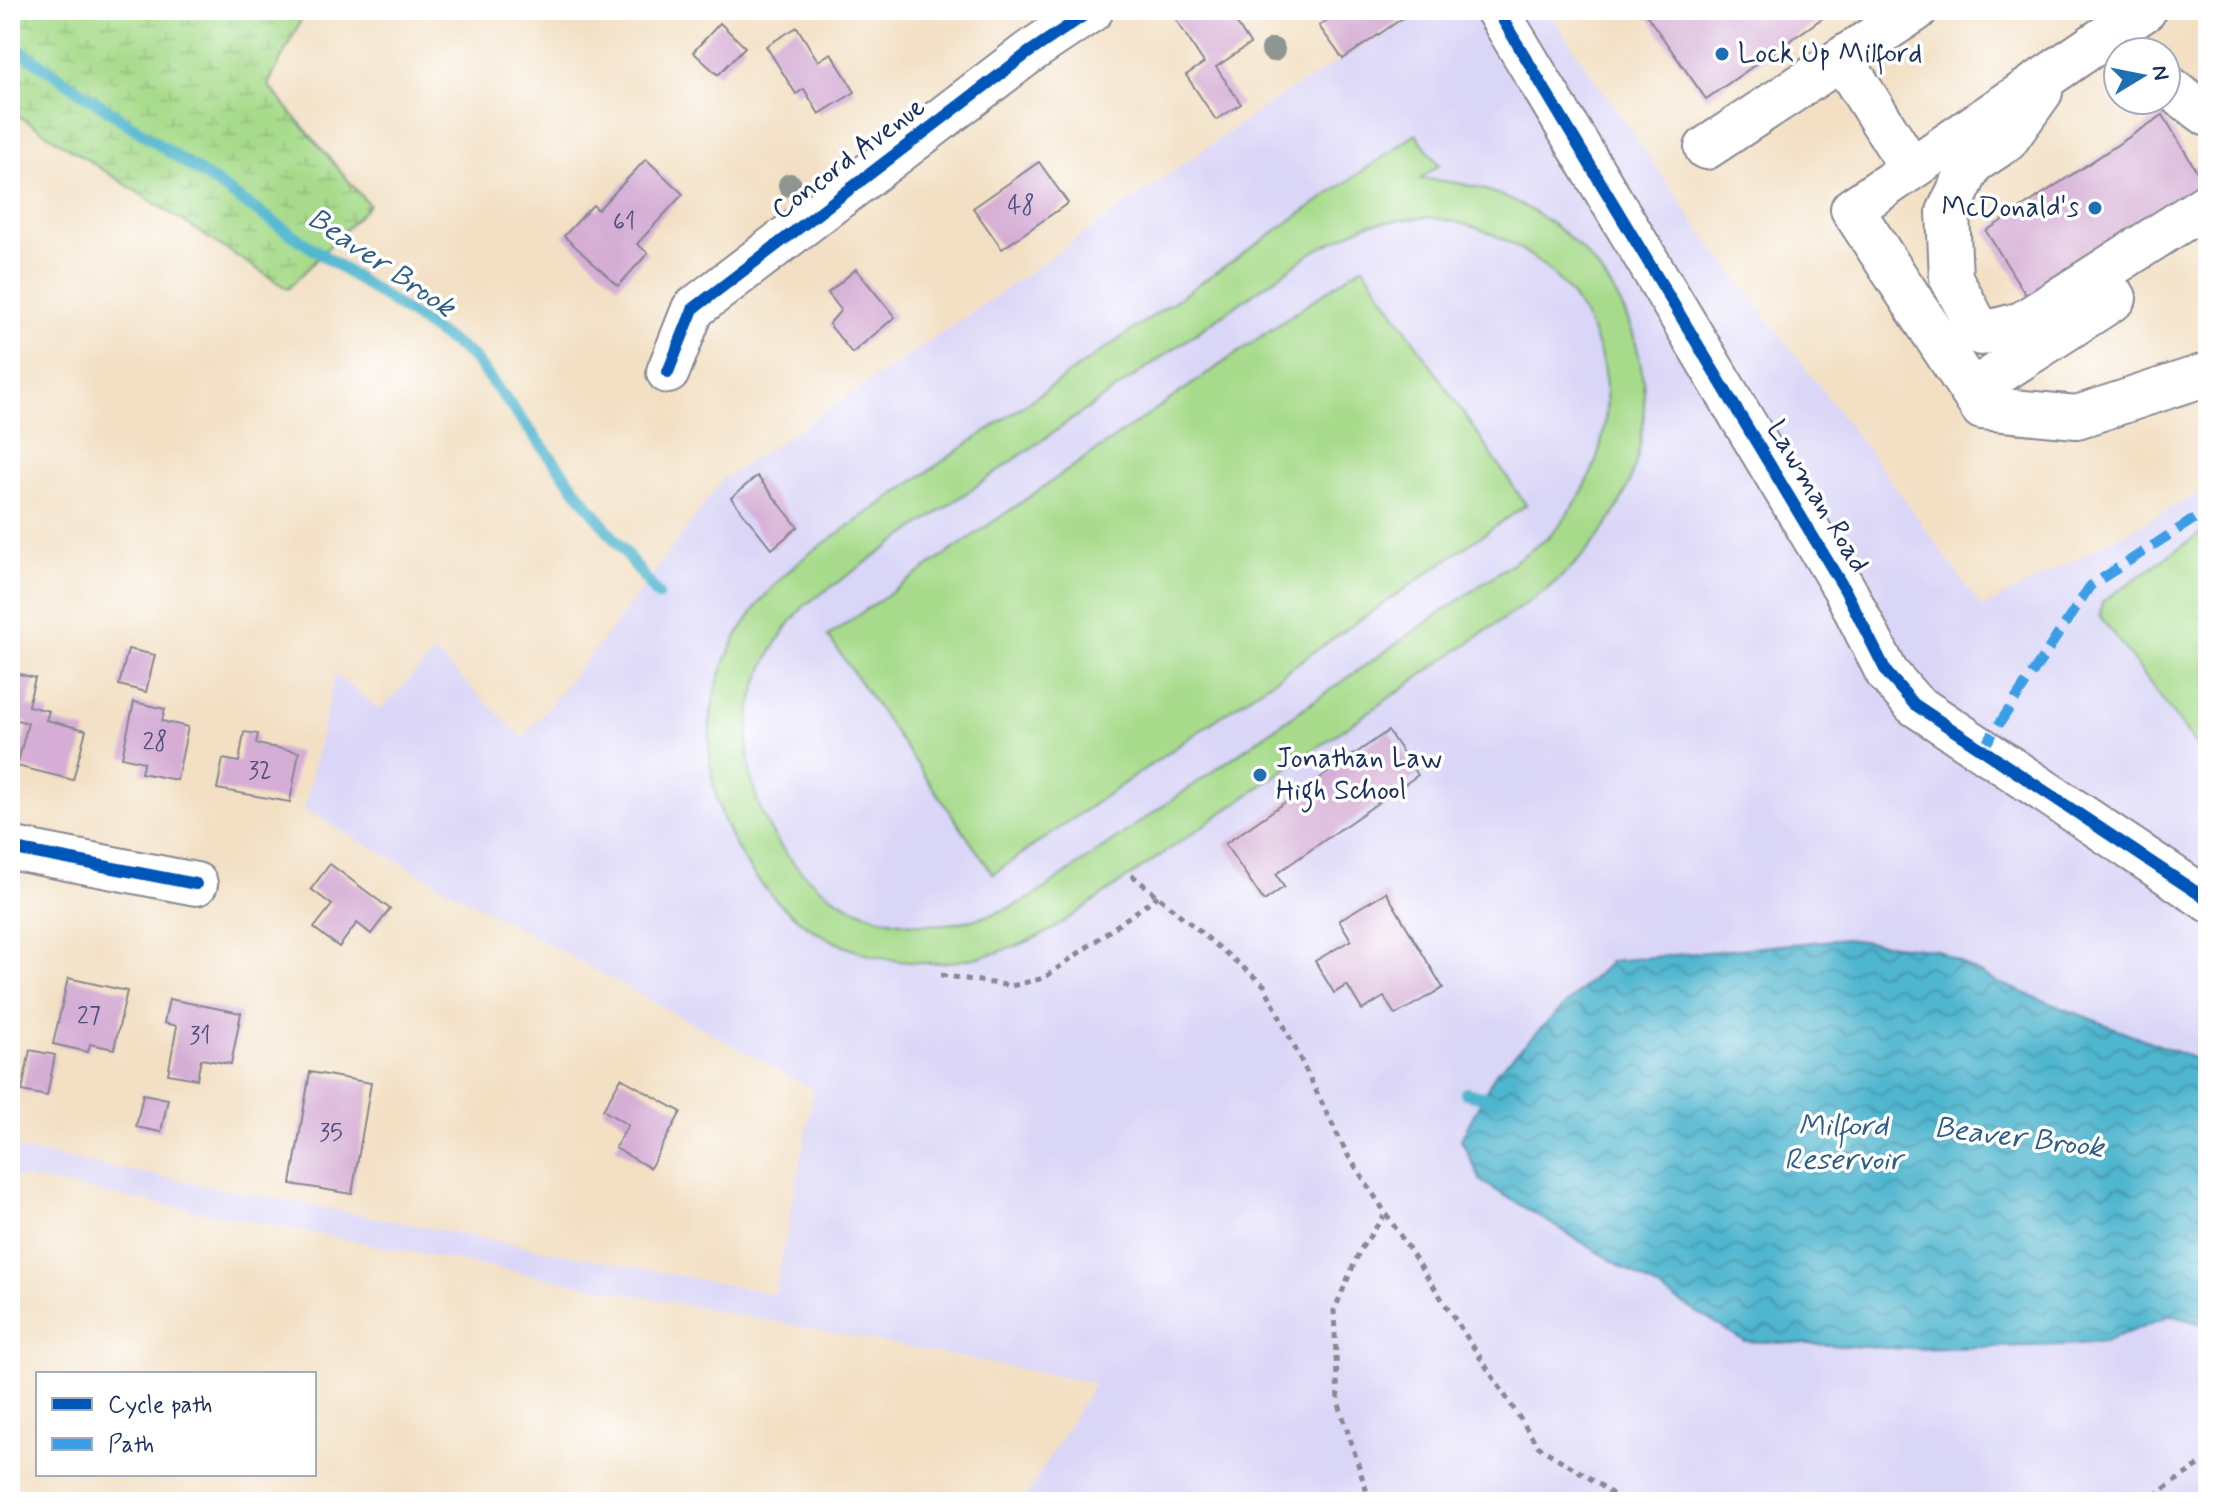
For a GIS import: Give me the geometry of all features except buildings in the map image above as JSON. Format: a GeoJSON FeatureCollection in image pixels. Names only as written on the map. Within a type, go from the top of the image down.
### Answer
{"type":"FeatureCollection","features":[{"type":"Feature","properties":{"kind":"street","name":"Concord Avenue"},"geometry":{"type":"LineString","coordinates":[[668,372],[693,309],[1028,53],[1092,10]]}},
{"type":"Feature","properties":{"kind":"street","name":"Lawman Road"},"geometry":{"type":"LineString","coordinates":[[1497,10],[1845,590],[1887,673],[1914,704],[2208,900]]}},
{"type":"Feature","properties":{"kind":"street"},"geometry":{"type":"LineString","coordinates":[[1706,148],[1916,10]]}},
{"type":"Feature","properties":{"kind":"street"},"geometry":{"type":"LineString","coordinates":[[2145,10],[2089,58],[2006,141],[1971,164],[1948,212],[1951,278],[1981,334],[2022,323],[2208,204]]}},
{"type":"Feature","properties":{"kind":"street"},"geometry":{"type":"LineString","coordinates":[[2089,58],[1911,168],[1852,209],[1982,408],[2077,417],[2208,374]]}},
{"type":"Feature","properties":{"kind":"street"},"geometry":{"type":"LineString","coordinates":[[1842,59],[1911,168]]}},
{"type":"Feature","properties":{"kind":"street"},"geometry":{"type":"LineString","coordinates":[[2182,96],[2208,115]]}},
{"type":"Feature","properties":{"kind":"street"},"geometry":{"type":"LineString","coordinates":[[1971,391],[2208,238]]}},
{"type":"Feature","properties":{"kind":"street"},"geometry":{"type":"LineString","coordinates":[[10,848],[196,884]]}},
{"type":"Feature","properties":{"kind":"path"},"geometry":{"type":"LineString","coordinates":[[1132,875],[1264,985],[1347,1154],[1384,1216],[1538,1446],[1569,1468],[1614,1491],[1619,1502]]}},
{"type":"Feature","properties":{"kind":"path"},"geometry":{"type":"LineString","coordinates":[[941,975],[1011,986],[1044,978],[1158,896]]}},
{"type":"Feature","properties":{"kind":"path"},"geometry":{"type":"LineString","coordinates":[[1370,1502],[1338,1401],[1334,1311],[1360,1250],[1384,1216]]}},
{"type":"Feature","properties":{"kind":"path"},"geometry":{"type":"LineString","coordinates":[[2144,1502],[2208,1459]]}},
{"type":"Feature","properties":{"kind":"shaded area","name":"Jonathan Law High School"},"geometry":{"type":"Polygon","coordinates":[[[1424,10],[1547,10],[1698,227],[1886,474],[1982,608],[2208,489],[2208,1502],[1023,1502],[1094,1383],[10,1175],[10,1148],[775,1294],[814,1090],[304,810],[335,674],[380,710],[435,653],[523,738],[614,626],[722,480],[957,323],[1279,97],[1424,10]]]}},
{"type":"Feature","properties":{"kind":"green space"},"geometry":{"type":"Polygon","coordinates":[[[10,10],[306,10],[268,85],[369,205],[288,289],[10,110],[10,10]]]}},
{"type":"Feature","properties":{"kind":"green space"},"geometry":{"type":"Polygon","coordinates":[[[1416,134],[1439,165],[1420,179],[1475,187],[1525,207],[1568,237],[1603,275],[1628,320],[1642,370],[1643,423],[1631,478],[1616,511],[1597,540],[1561,578],[1055,928],[960,961],[873,956],[800,921],[746,863],[715,790],[712,709],[742,628],[810,553],[1416,134]],[[1426,217],[1368,224],[1316,250],[805,605],[763,670],[748,737],[757,800],[787,855],[833,897],[892,921],[960,922],[1034,896],[1548,538],[1584,489],[1602,437],[1606,386],[1595,337],[1570,294],[1533,257],[1485,231],[1426,217]]]}},
{"type":"Feature","properties":{"kind":"green space"},"geometry":{"type":"Polygon","coordinates":[[[1363,266],[1526,505],[993,874],[828,636],[1363,266]]]}},
{"type":"Feature","properties":{"kind":"green space"},"geometry":{"type":"Polygon","coordinates":[[[2208,528],[2208,761],[2100,616],[2102,602],[2208,528]]]}},
{"type":"Feature","properties":{"kind":"water","name":"Milford Reservoir"},"geometry":{"type":"Polygon","coordinates":[[[1845,939],[1937,950],[1996,982],[2208,1064],[2208,1326],[2171,1315],[2104,1342],[2065,1345],[1909,1349],[1744,1341],[1481,1181],[1461,1139],[1496,1072],[1611,961],[1845,939]]]}},
{"type":"Feature","properties":{"kind":"waterway","name":"Beaver Brook"},"geometry":{"type":"LineString","coordinates":[[10,44],[472,356],[658,595]]}},
{"type":"Feature","properties":{"kind":"waterway","name":"Beaver Brook"},"geometry":{"type":"LineString","coordinates":[[1466,1093],[1495,1100]]}},
{"type":"Feature","properties":{"kind":"marked path"},"geometry":{"type":"LineString","coordinates":[[1982,750],[2090,586],[2208,510]]}},
{"type":"Feature","properties":{"kind":"cycle path"},"geometry":{"type":"LineString","coordinates":[[668,372],[693,309],[1028,53],[1092,10]]}},
{"type":"Feature","properties":{"kind":"cycle path"},"geometry":{"type":"LineString","coordinates":[[1497,10],[1845,590],[1887,673],[1914,704],[2208,900]]}},
{"type":"Feature","properties":{"kind":"cycle path"},"geometry":{"type":"LineString","coordinates":[[10,848],[196,884]]}},
{"type":"Feature","properties":{"kind":"place","name":"Lock Up Milford"},"geometry":{"type":"Point","coordinates":[1722,54]}},
{"type":"Feature","properties":{"kind":"place","name":"McDonald's"},"geometry":{"type":"Point","coordinates":[2095,208]}},
{"type":"Feature","properties":{"kind":"place","name":"Jonathan Law High School"},"geometry":{"type":"Point","coordinates":[1260,775]}}]}
